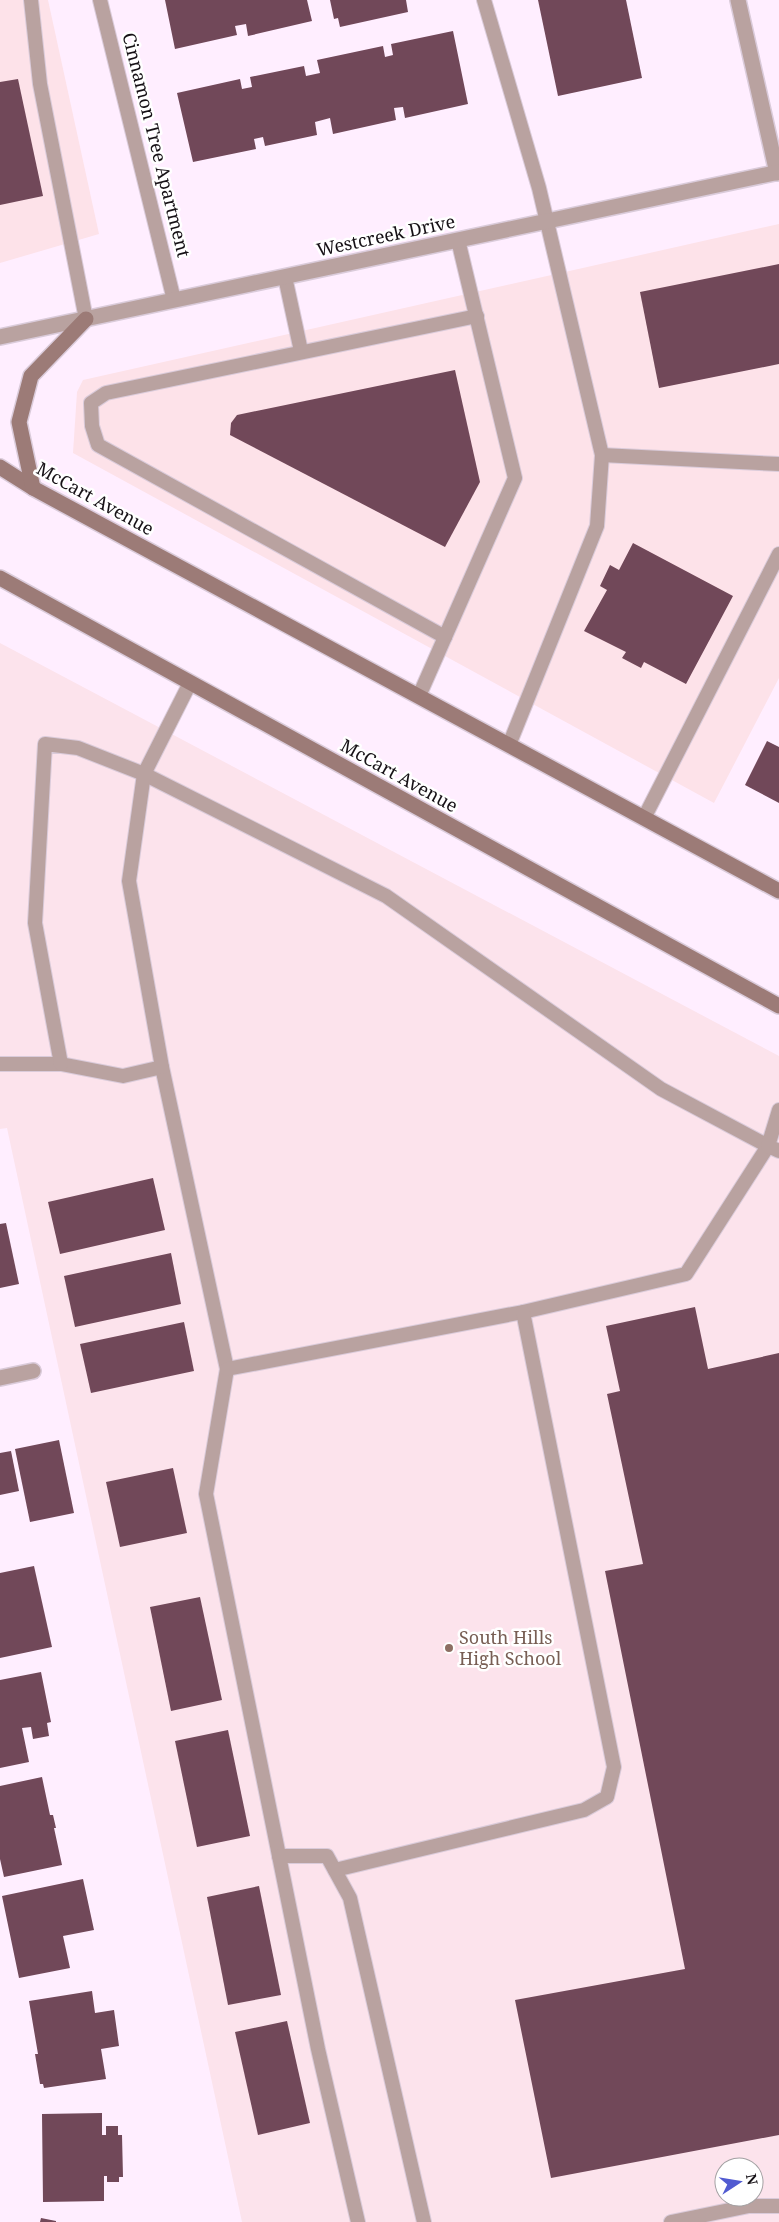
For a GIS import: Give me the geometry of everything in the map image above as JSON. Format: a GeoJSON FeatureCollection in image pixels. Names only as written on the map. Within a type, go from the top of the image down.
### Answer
{"type":"FeatureCollection","features":[{"type":"Feature","properties":{"kind":"main road"},"geometry":{"type":"LineString","coordinates":[[33,488],[19,422],[31,376],[86,319]]}},
{"type":"Feature","properties":{"kind":"main road","name":"McCart Avenue"},"geometry":{"type":"LineString","coordinates":[[0,467],[33,488],[779,891]]}},
{"type":"Feature","properties":{"kind":"main road","name":"McCart Avenue"},"geometry":{"type":"LineString","coordinates":[[0,578],[779,1006]]}},
{"type":"Feature","properties":{"kind":"street"},"geometry":{"type":"LineString","coordinates":[[738,0],[778,172]]}},
{"type":"Feature","properties":{"kind":"street","name":"Westcreek Drive"},"geometry":{"type":"LineString","coordinates":[[0,337],[778,172]]}},
{"type":"Feature","properties":{"kind":"street"},"geometry":{"type":"LineString","coordinates":[[0,1378],[33,1371]]}},
{"type":"Feature","properties":{"kind":"lane"},"geometry":{"type":"LineString","coordinates":[[31,0],[40,84],[86,319]]}},
{"type":"Feature","properties":{"kind":"lane","name":"Cinnamon Tree Apartment"},"geometry":{"type":"LineString","coordinates":[[100,0],[174,300]]}},
{"type":"Feature","properties":{"kind":"lane"},"geometry":{"type":"LineString","coordinates":[[484,0],[539,188],[602,455],[597,526],[509,745]]}},
{"type":"Feature","properties":{"kind":"lane"},"geometry":{"type":"LineString","coordinates":[[418,696],[515,478],[458,240]]}},
{"type":"Feature","properties":{"kind":"lane"},"geometry":{"type":"LineString","coordinates":[[285,276],[301,351]]}},
{"type":"Feature","properties":{"kind":"lane"},"geometry":{"type":"LineString","coordinates":[[445,637],[98,445],[92,426],[91,403],[106,393],[477,316]]}},
{"type":"Feature","properties":{"kind":"lane"},"geometry":{"type":"LineString","coordinates":[[602,455],[779,464]]}},
{"type":"Feature","properties":{"kind":"lane"},"geometry":{"type":"LineString","coordinates":[[644,818],[779,554]]}},
{"type":"Feature","properties":{"kind":"lane"},"geometry":{"type":"LineString","coordinates":[[190,683],[144,774],[129,880],[162,1067],[227,1369],[206,1494],[318,2050],[358,2222]]}},
{"type":"Feature","properties":{"kind":"lane"},"geometry":{"type":"LineString","coordinates":[[61,1064],[34,923],[45,744],[78,748],[144,774],[386,896],[661,1089],[774,1148]]}},
{"type":"Feature","properties":{"kind":"lane"},"geometry":{"type":"LineString","coordinates":[[0,1064],[61,1064],[123,1076],[162,1067]]}},
{"type":"Feature","properties":{"kind":"lane"},"geometry":{"type":"LineString","coordinates":[[227,1369],[523,1312],[686,1274],[774,1148],[779,1110]]}},
{"type":"Feature","properties":{"kind":"lane"},"geometry":{"type":"LineString","coordinates":[[335,1870],[584,1810],[607,1797],[614,1768],[523,1312]]}},
{"type":"Feature","properties":{"kind":"lane"},"geometry":{"type":"LineString","coordinates":[[279,1856],[327,1856],[350,1898],[424,2222]]}},
{"type":"Feature","properties":{"kind":"lane"},"geometry":{"type":"LineString","coordinates":[[671,2222],[749,2206],[779,2206]]}},
{"type":"Feature","properties":{"kind":"shaded area"},"geometry":{"type":"Polygon","coordinates":[[[0,0],[48,0],[99,234],[0,263],[0,0]]]}},
{"type":"Feature","properties":{"kind":"shaded area"},"geometry":{"type":"Polygon","coordinates":[[[779,224],[779,678],[714,803],[73,453],[77,392],[83,380],[779,224]]]}},
{"type":"Feature","properties":{"kind":"shaded area","name":"South Hills High School"},"geometry":{"type":"Polygon","coordinates":[[[0,643],[779,1056],[779,2222],[242,2222],[7,1128],[0,1129],[0,643]]]}},
{"type":"Feature","properties":{"kind":"building"},"geometry":{"type":"Polygon","coordinates":[[[165,0],[307,0],[312,21],[248,36],[246,24],[235,26],[237,35],[175,49],[165,0]]]}},
{"type":"Feature","properties":{"kind":"building"},"geometry":{"type":"Polygon","coordinates":[[[330,0],[406,0],[408,12],[340,27],[338,18],[334,19],[330,0]]]}},
{"type":"Feature","properties":{"kind":"building"},"geometry":{"type":"Polygon","coordinates":[[[538,0],[626,0],[642,78],[558,96],[538,0]]]}},
{"type":"Feature","properties":{"kind":"building"},"geometry":{"type":"Polygon","coordinates":[[[453,31],[468,104],[405,118],[403,107],[394,108],[396,120],[333,134],[330,118],[315,122],[317,135],[265,146],[263,137],[254,139],[256,149],[193,162],[177,93],[240,79],[242,89],[252,87],[250,77],[304,66],[306,76],[320,73],[317,60],[383,46],[385,57],[393,55],[391,44],[453,31]]]}},
{"type":"Feature","properties":{"kind":"building"},"geometry":{"type":"Polygon","coordinates":[[[18,79],[43,196],[0,205],[0,82],[18,79]]]}},
{"type":"Feature","properties":{"kind":"building"},"geometry":{"type":"Polygon","coordinates":[[[779,264],[779,364],[659,388],[640,292],[779,264]]]}},
{"type":"Feature","properties":{"kind":"building"},"geometry":{"type":"Polygon","coordinates":[[[455,370],[480,482],[445,547],[230,435],[231,423],[237,415],[455,370]]]}},
{"type":"Feature","properties":{"kind":"building"},"geometry":{"type":"Polygon","coordinates":[[[633,543],[733,596],[686,684],[644,662],[641,668],[622,658],[626,652],[584,631],[607,590],[600,586],[610,565],[619,570],[633,543]]]}},
{"type":"Feature","properties":{"kind":"building"},"geometry":{"type":"Polygon","coordinates":[[[767,741],[779,747],[779,803],[745,785],[767,741]]]}},
{"type":"Feature","properties":{"kind":"building"},"geometry":{"type":"Polygon","coordinates":[[[153,1178],[165,1230],[60,1254],[48,1202],[153,1178]]]}},
{"type":"Feature","properties":{"kind":"building"},"geometry":{"type":"Polygon","coordinates":[[[6,1223],[19,1284],[0,1288],[0,1224],[6,1223]]]}},
{"type":"Feature","properties":{"kind":"building"},"geometry":{"type":"Polygon","coordinates":[[[171,1253],[181,1304],[75,1327],[64,1276],[171,1253]]]}},
{"type":"Feature","properties":{"kind":"building"},"geometry":{"type":"Polygon","coordinates":[[[695,1307],[708,1369],[779,1353],[779,2135],[551,2178],[515,2000],[685,1969],[605,1571],[643,1564],[607,1394],[620,1391],[606,1326],[695,1307]]]}},
{"type":"Feature","properties":{"kind":"building"},"geometry":{"type":"Polygon","coordinates":[[[184,1322],[194,1371],[91,1393],[80,1344],[184,1322]]]}},
{"type":"Feature","properties":{"kind":"building"},"geometry":{"type":"Polygon","coordinates":[[[59,1440],[74,1513],[30,1522],[15,1449],[59,1440]]]}},
{"type":"Feature","properties":{"kind":"building"},"geometry":{"type":"Polygon","coordinates":[[[11,1451],[19,1491],[0,1495],[0,1453],[11,1451]]]}},
{"type":"Feature","properties":{"kind":"building"},"geometry":{"type":"Polygon","coordinates":[[[173,1468],[187,1533],[120,1547],[106,1482],[173,1468]]]}},
{"type":"Feature","properties":{"kind":"building"},"geometry":{"type":"Polygon","coordinates":[[[34,1566],[52,1647],[0,1658],[0,1573],[34,1566]]]}},
{"type":"Feature","properties":{"kind":"building"},"geometry":{"type":"Polygon","coordinates":[[[200,1597],[222,1700],[171,1711],[150,1607],[200,1597]]]}},
{"type":"Feature","properties":{"kind":"building"},"geometry":{"type":"Polygon","coordinates":[[[41,1672],[51,1722],[47,1723],[49,1736],[33,1739],[31,1727],[22,1728],[29,1762],[0,1768],[0,1680],[41,1672]]]}},
{"type":"Feature","properties":{"kind":"building"},"geometry":{"type":"Polygon","coordinates":[[[228,1730],[250,1836],[197,1847],[175,1741],[228,1730]]]}},
{"type":"Feature","properties":{"kind":"building"},"geometry":{"type":"Polygon","coordinates":[[[42,1777],[50,1815],[53,1815],[56,1828],[54,1828],[62,1865],[4,1877],[0,1859],[0,1786],[42,1777]]]}},
{"type":"Feature","properties":{"kind":"building"},"geometry":{"type":"Polygon","coordinates":[[[83,1879],[94,1930],[63,1936],[70,1968],[19,1978],[2,1896],[83,1879]]]}},
{"type":"Feature","properties":{"kind":"building"},"geometry":{"type":"Polygon","coordinates":[[[259,1886],[281,1995],[228,2005],[207,1897],[259,1886]]]}},
{"type":"Feature","properties":{"kind":"building"},"geometry":{"type":"Polygon","coordinates":[[[92,1991],[95,2013],[114,2010],[119,2046],[101,2049],[106,2079],[44,2088],[43,2084],[40,2084],[35,2054],[38,2054],[29,2001],[92,1991]]]}},
{"type":"Feature","properties":{"kind":"building"},"geometry":{"type":"Polygon","coordinates":[[[287,2021],[310,2123],[258,2135],[235,2032],[287,2021]]]}},
{"type":"Feature","properties":{"kind":"building"},"geometry":{"type":"Polygon","coordinates":[[[102,2113],[102,2135],[106,2135],[106,2126],[118,2126],[118,2135],[122,2135],[123,2177],[119,2177],[119,2182],[107,2182],[107,2176],[104,2176],[104,2201],[43,2202],[42,2114],[102,2113]]]}},
{"type":"Feature","properties":{"kind":"building"},"geometry":{"type":"Polygon","coordinates":[[[41,2218],[56,2221],[56,2222],[40,2222],[41,2218]]]}},
{"type":"Feature","properties":{"kind":"place","name":"South Hills High School"},"geometry":{"type":"Point","coordinates":[449,1648]}}]}
